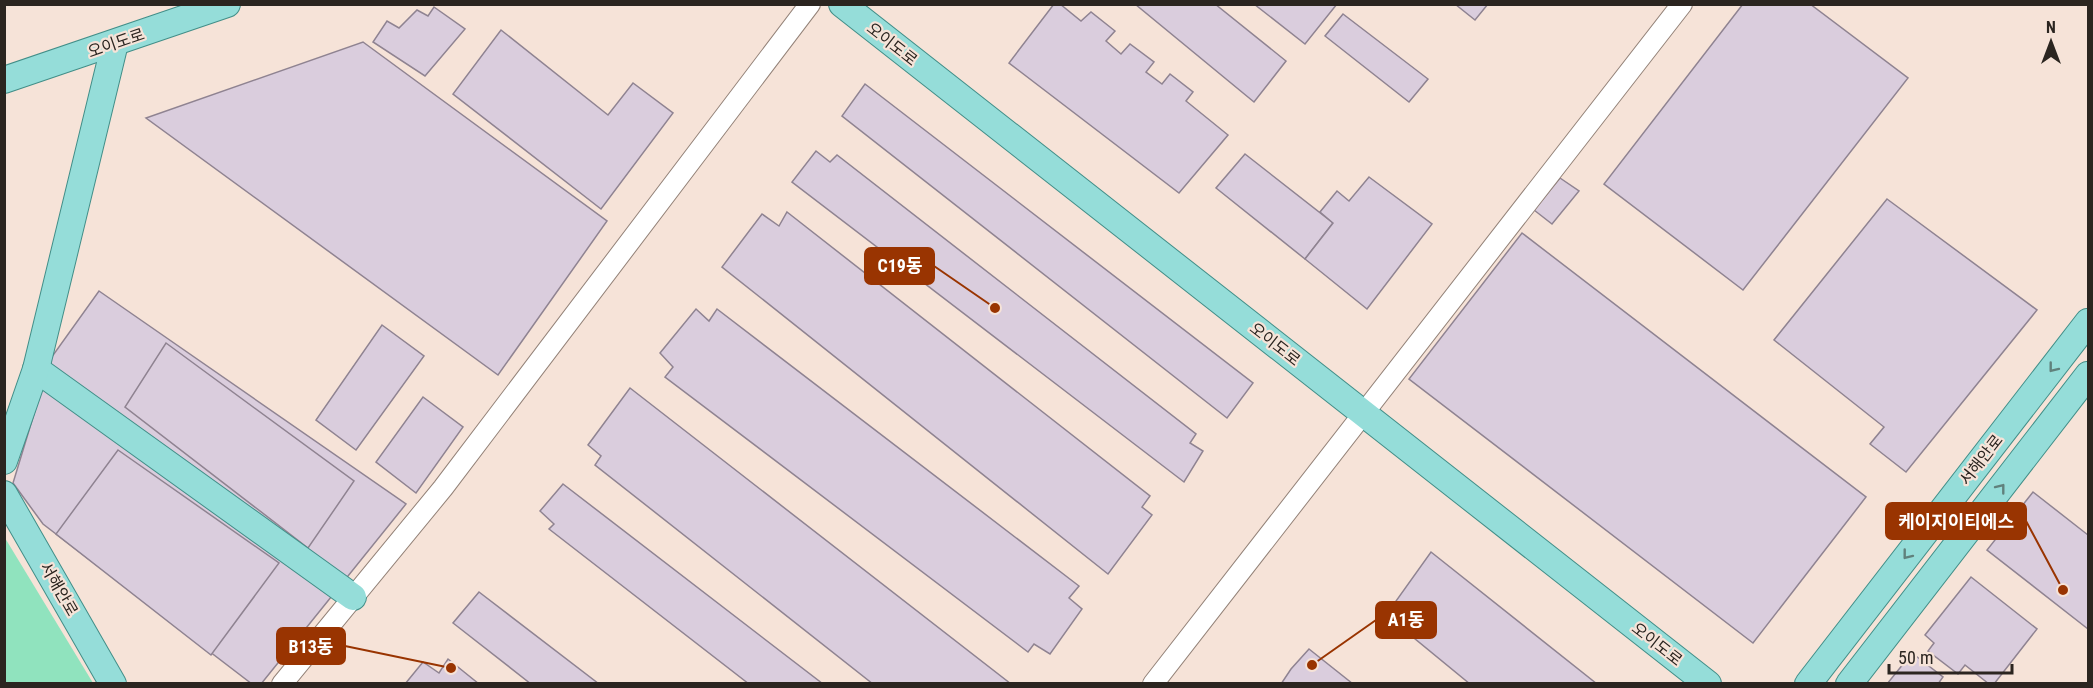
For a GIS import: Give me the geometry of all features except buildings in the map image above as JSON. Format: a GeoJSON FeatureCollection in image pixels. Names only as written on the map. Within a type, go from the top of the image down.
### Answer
{"type":"FeatureCollection","features":[{"type":"Feature","properties":{"kind":"main road","name":"오이도로"},"geometry":{"type":"LineString","coordinates":[[4,81],[226,4]]}},
{"type":"Feature","properties":{"kind":"main road","name":"오이도로"},"geometry":{"type":"LineString","coordinates":[[842,4],[1698,679]]}},
{"type":"Feature","properties":{"kind":"main road"},"geometry":{"type":"LineString","coordinates":[[4,461],[36,369],[115,43]]}},
{"type":"Feature","properties":{"kind":"main road","name":"서해안로"},"geometry":{"type":"LineString","coordinates":[[1808,684],[2088,322]]}},
{"type":"Feature","properties":{"kind":"main road"},"geometry":{"type":"LineString","coordinates":[[36,369],[353,597]]}},
{"type":"Feature","properties":{"kind":"main road","name":"서해안로"},"geometry":{"type":"LineString","coordinates":[[1849,684],[2088,375]]}},
{"type":"Feature","properties":{"kind":"main road","name":"서해안로"},"geometry":{"type":"LineString","coordinates":[[4,494],[113,684]]}},
{"type":"Feature","properties":{"kind":"street"},"geometry":{"type":"LineString","coordinates":[[282,684],[443,488],[810,4]]}},
{"type":"Feature","properties":{"kind":"street"},"geometry":{"type":"LineString","coordinates":[[1153,684],[1683,4]]}},
{"type":"Feature","properties":{"kind":"green space"},"geometry":{"type":"Polygon","coordinates":[[[5,538],[93,683],[5,683],[5,538]]]}},
{"type":"Feature","properties":{"kind":"place","name":"C19동"},"geometry":{"type":"Point","coordinates":[995,308]}},
{"type":"Feature","properties":{"kind":"place","name":"케이지이티에스"},"geometry":{"type":"Point","coordinates":[2063,590]}},
{"type":"Feature","properties":{"kind":"place","name":"A1동"},"geometry":{"type":"Point","coordinates":[1312,665]}},
{"type":"Feature","properties":{"kind":"place","name":"B13동"},"geometry":{"type":"Point","coordinates":[451,668]}}]}
